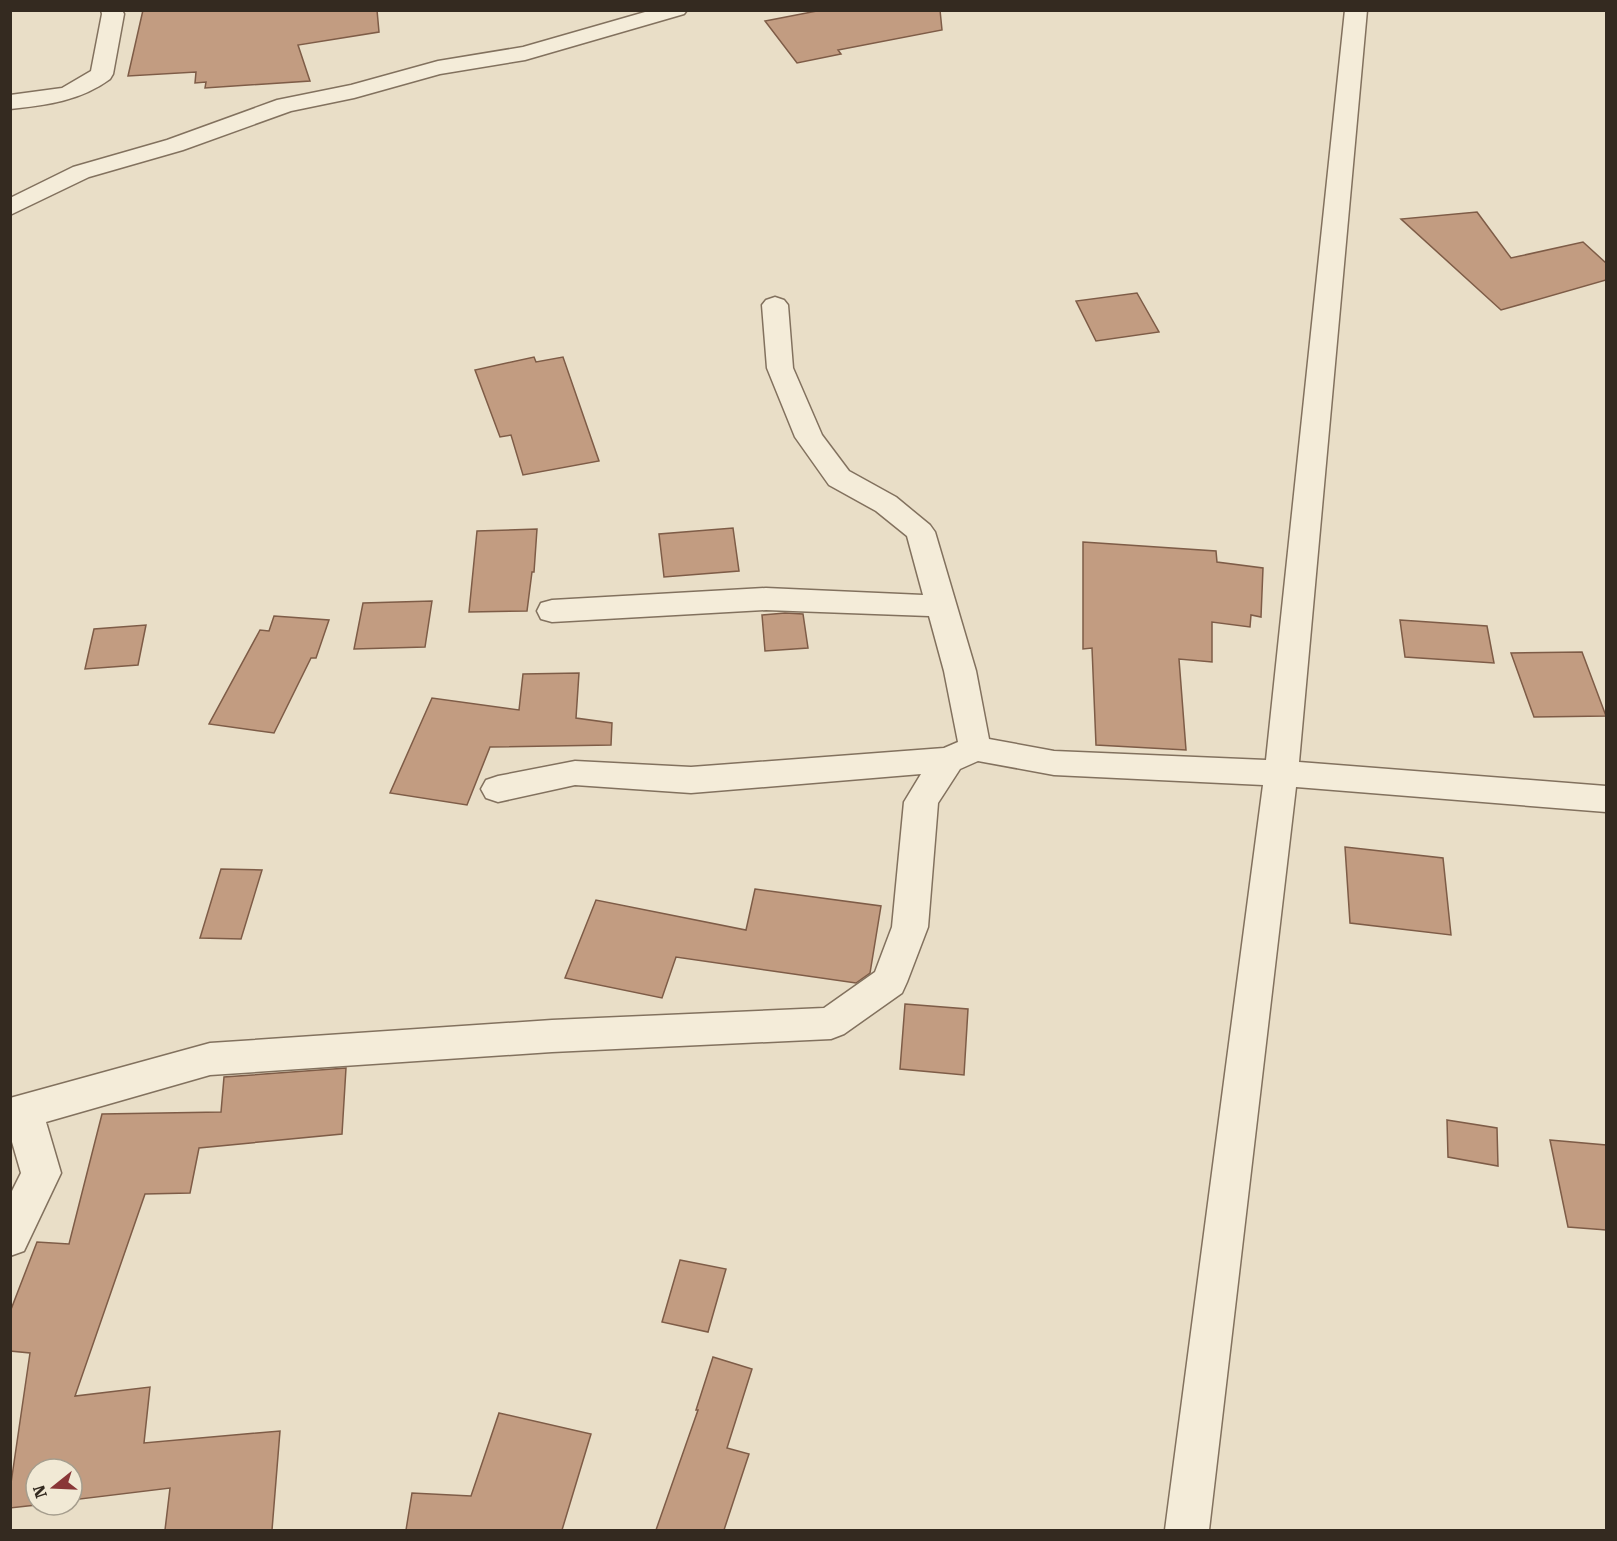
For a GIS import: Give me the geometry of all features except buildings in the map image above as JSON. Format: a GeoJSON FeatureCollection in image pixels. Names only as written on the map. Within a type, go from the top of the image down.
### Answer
{"type":"FeatureCollection","features":[{"type":"Feature","properties":{"kind":"street"},"geometry":{"type":"LineString","coordinates":[[10,102],[55,98],[84,88],[102,74],[111,10]]}},
{"type":"Feature","properties":{"kind":"street"},"geometry":{"type":"LineString","coordinates":[[10,208],[81,172],[176,145],[285,105],[354,91],[438,68],[525,53],[677,10]]}},
{"type":"Feature","properties":{"kind":"street"},"geometry":{"type":"LineString","coordinates":[[1186,1530],[1281,773],[1356,10]]}},
{"type":"Feature","properties":{"kind":"street"},"geometry":{"type":"LineString","coordinates":[[10,1238],[41,1173],[31,1131],[14,1114],[210,1059],[552,1036],[831,1023],[889,982],[910,927],[921,802],[962,754],[960,671],[920,532],[886,504],[840,478],[809,437],[780,368],[775,305]]}},
{"type":"Feature","properties":{"kind":"street"},"geometry":{"type":"LineString","coordinates":[[552,611],[766,599],[941,606]]}},
{"type":"Feature","properties":{"kind":"street"},"geometry":{"type":"LineString","coordinates":[[498,789],[575,773],[691,780],[962,754],[1054,764],[1281,773],[1606,800]]}}]}
